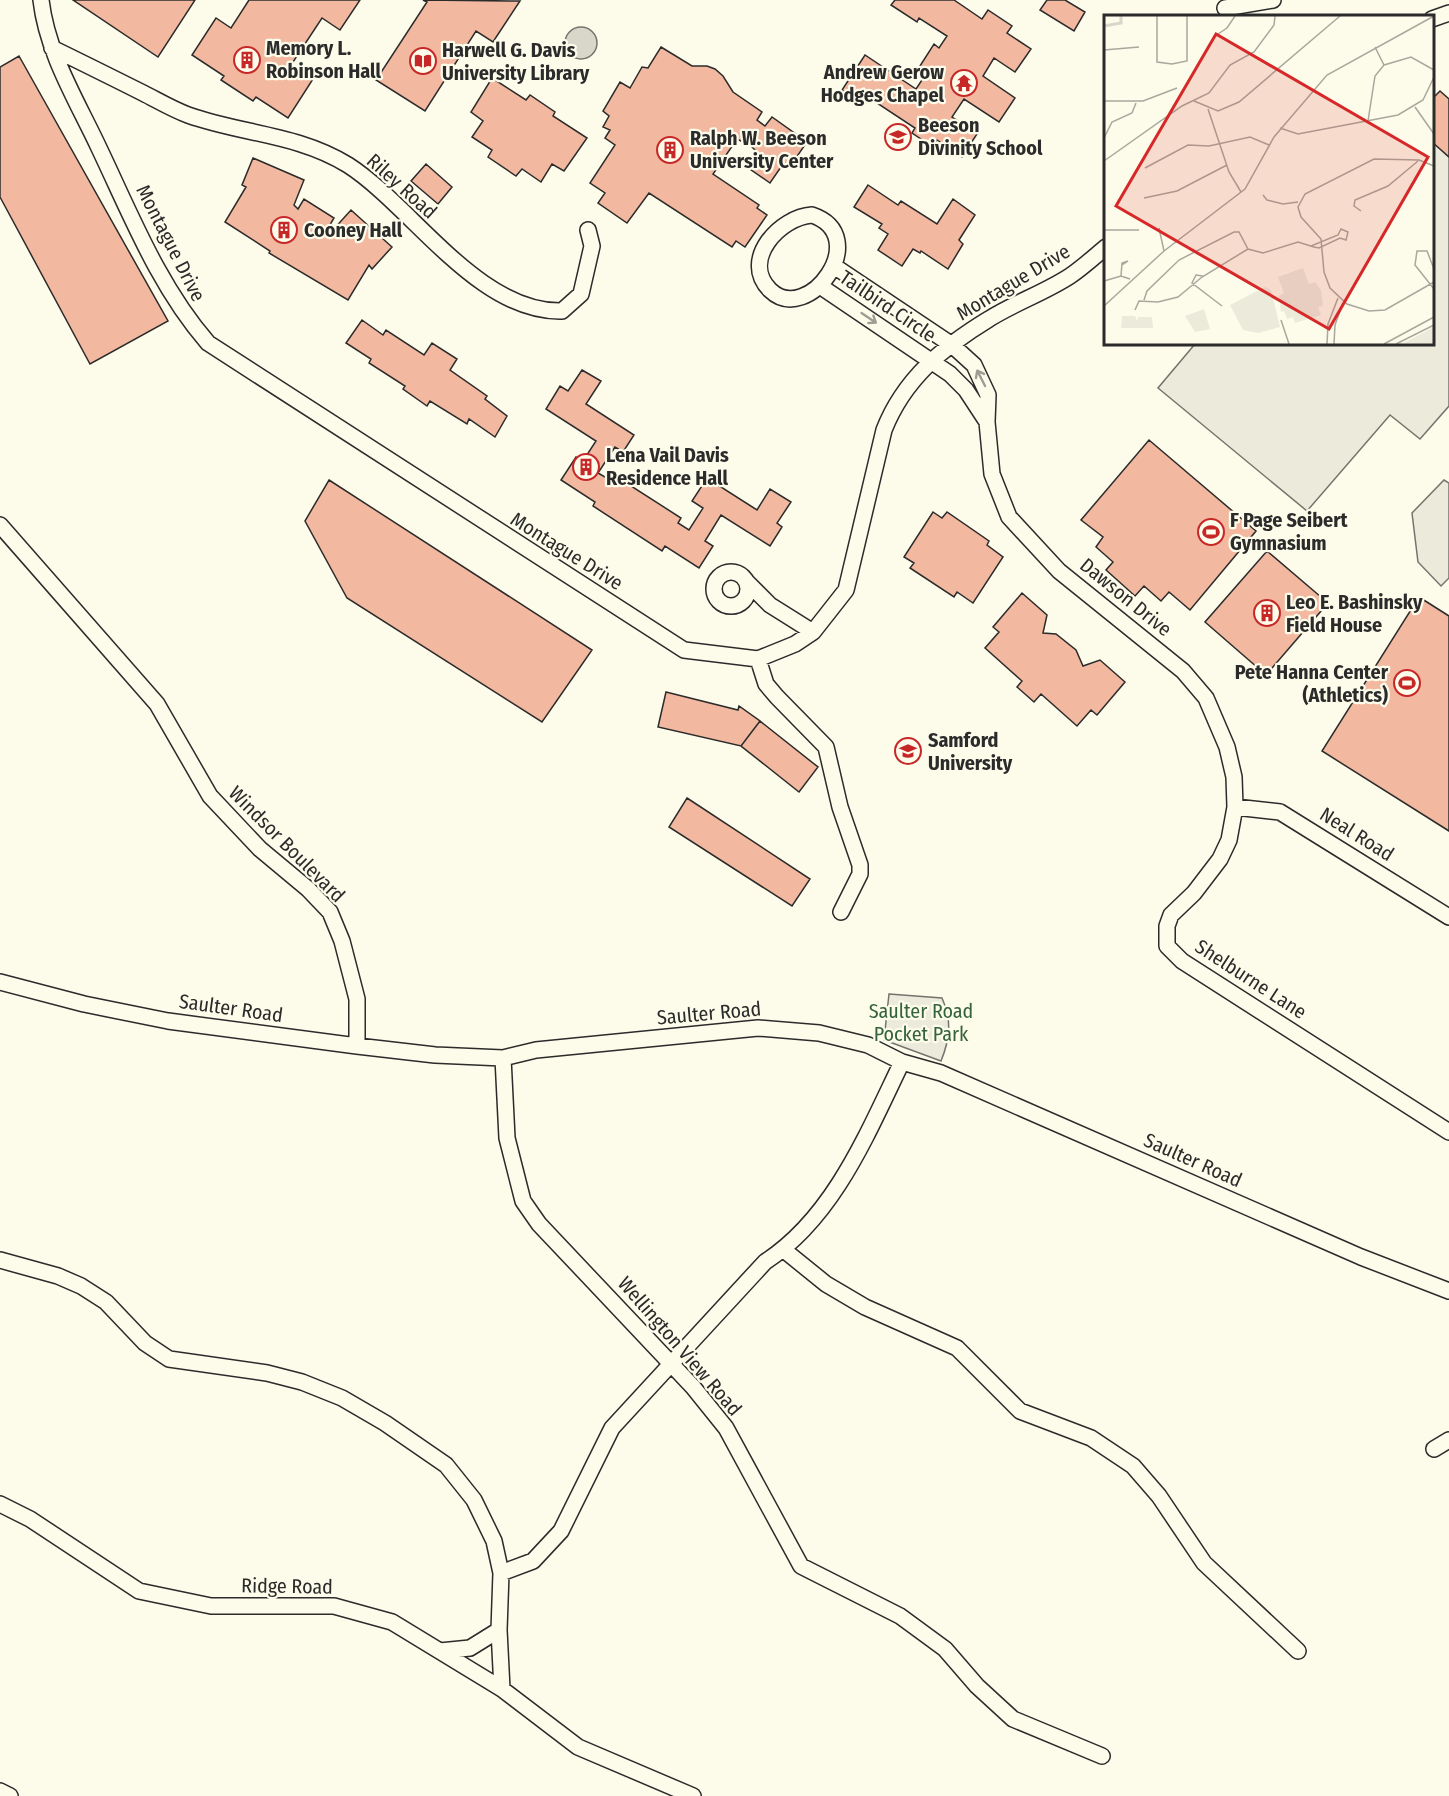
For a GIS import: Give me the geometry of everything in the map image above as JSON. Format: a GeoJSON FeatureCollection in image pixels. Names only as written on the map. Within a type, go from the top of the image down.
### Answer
{"type":"FeatureCollection","features":[{"type":"Feature","properties":{"kind":"street","name":"Montague Drive"},"geometry":{"type":"LineString","coordinates":[[41,0],[52,48],[157,268],[184,315],[208,343],[505,537],[684,650],[758,659],[795,644],[813,632],[846,590],[884,430],[894,406],[910,381],[952,345],[989,318],[1070,276],[1104,249]]}},
{"type":"Feature","properties":{"kind":"street"},"geometry":{"type":"LineString","coordinates":[[1225,8],[1272,0]]}},
{"type":"Feature","properties":{"kind":"street"},"geometry":{"type":"LineString","coordinates":[[1434,18],[1449,12]]}},
{"type":"Feature","properties":{"kind":"street","name":"Riley Road"},"geometry":{"type":"LineString","coordinates":[[52,48],[188,115],[289,138],[328,154],[365,177],[430,240],[487,286],[540,311],[562,311],[580,294],[592,246],[588,230]]}},
{"type":"Feature","properties":{"kind":"street","name":"Tailbird Circle"},"geometry":{"type":"LineString","coordinates":[[812,215],[820,218],[831,228],[836,238],[837,252],[834,266],[820,286],[796,298],[788,299],[772,292],[766,286],[761,267],[765,245],[770,238],[794,219],[812,215]]}},
{"type":"Feature","properties":{"kind":"street","name":"Tailbird Circle"},"geometry":{"type":"LineString","coordinates":[[834,266],[952,345]]}},
{"type":"Feature","properties":{"kind":"street","name":"Tailbird Circle"},"geometry":{"type":"LineString","coordinates":[[820,286],[933,361]]}},
{"type":"Feature","properties":{"kind":"street","name":"Dawson Drive"},"geometry":{"type":"LineString","coordinates":[[952,345],[974,365],[988,395],[987,422],[992,474],[1009,517],[1059,571],[1183,671],[1206,698],[1227,747],[1234,777],[1235,807]]}},
{"type":"Feature","properties":{"kind":"street","name":"Dawson Drive"},"geometry":{"type":"LineString","coordinates":[[933,361],[966,390],[987,422]]}},
{"type":"Feature","properties":{"kind":"street","name":"Windsor Boulevard"},"geometry":{"type":"LineString","coordinates":[[0,525],[157,704],[210,796],[260,849],[308,889],[330,912],[342,941],[357,999],[357,1046]]}},
{"type":"Feature","properties":{"kind":"street"},"geometry":{"type":"LineString","coordinates":[[770,605],[720,603],[714,593],[716,582],[728,572],[739,574],[770,605],[813,632]]}},
{"type":"Feature","properties":{"kind":"street"},"geometry":{"type":"LineString","coordinates":[[737,605],[748,592],[745,580]]}},
{"type":"Feature","properties":{"kind":"street"},"geometry":{"type":"LineString","coordinates":[[758,659],[766,684],[826,747],[837,799],[860,865],[860,874],[841,912]]}},
{"type":"Feature","properties":{"kind":"street","name":"Neal Road"},"geometry":{"type":"LineString","coordinates":[[1235,807],[1265,808],[1292,818],[1449,917]]}},
{"type":"Feature","properties":{"kind":"street","name":"Shelburne Lane"},"geometry":{"type":"LineString","coordinates":[[1235,807],[1229,840],[1214,870],[1171,915],[1165,935],[1167,946],[1182,961],[1449,1132]]}},
{"type":"Feature","properties":{"kind":"street","name":"Saulter Road"},"geometry":{"type":"LineString","coordinates":[[0,982],[84,1004],[168,1021],[435,1055],[503,1058],[536,1050],[758,1028],[819,1033],[868,1045],[902,1062],[940,1072],[1361,1257],[1449,1291]]}},
{"type":"Feature","properties":{"kind":"street","name":"Wellington View Road"},"geometry":{"type":"LineString","coordinates":[[503,1058],[507,1138],[524,1201],[539,1224],[672,1363],[726,1428],[801,1566],[900,1616],[945,1649],[977,1686],[1013,1719],[1102,1756]]}},
{"type":"Feature","properties":{"kind":"street"},"geometry":{"type":"LineString","coordinates":[[501,1573],[533,1561],[561,1531],[612,1428],[765,1262],[784,1250],[822,1209],[859,1151],[902,1062]]}},
{"type":"Feature","properties":{"kind":"street"},"geometry":{"type":"LineString","coordinates":[[784,1250],[826,1284],[865,1307],[957,1348],[1020,1411],[1091,1438],[1133,1466],[1159,1496],[1204,1563],[1298,1650]]}},
{"type":"Feature","properties":{"kind":"street"},"geometry":{"type":"LineString","coordinates":[[0,1260],[58,1276],[81,1286],[106,1302],[145,1343],[169,1359],[267,1373],[302,1382],[342,1398],[385,1423],[447,1465],[474,1500],[494,1541],[501,1573],[499,1630],[502,1689]]}},
{"type":"Feature","properties":{"kind":"street"},"geometry":{"type":"LineString","coordinates":[[1434,1449],[1449,1440]]}},
{"type":"Feature","properties":{"kind":"street","name":"Ridge Road"},"geometry":{"type":"LineString","coordinates":[[0,1504],[30,1519],[139,1591],[211,1606],[334,1606],[392,1622],[502,1689],[578,1747],[693,1796]]}},
{"type":"Feature","properties":{"kind":"street"},"geometry":{"type":"LineString","coordinates":[[440,1651],[470,1648],[499,1630]]}},
{"type":"Feature","properties":{"kind":"street"},"geometry":{"type":"LineString","coordinates":[[0,1791],[10,1796]]}},
{"type":"Feature","properties":{"kind":"green space"},"geometry":{"type":"Polygon","coordinates":[[[1434,143],[1449,157],[1449,406],[1420,439],[1390,415],[1307,511],[1158,388],[1194,345],[1434,345],[1434,143]]]}},
{"type":"Feature","properties":{"kind":"green space"},"geometry":{"type":"Polygon","coordinates":[[[1444,480],[1449,483],[1449,578],[1441,586],[1418,562],[1412,513],[1444,480]]]}},
{"type":"Feature","properties":{"kind":"green space","name":"Saulter Road Pocket Park"},"geometry":{"type":"Polygon","coordinates":[[[889,994],[942,998],[949,1029],[941,1061],[884,1040],[889,994]]]}},
{"type":"Feature","properties":{"kind":"shaded area"},"geometry":{"type":"Polygon","coordinates":[[[581,27],[592,32],[597,43],[592,54],[581,59],[570,54],[565,43],[570,32],[581,27]]]}},
{"type":"Feature","properties":{"kind":"building"},"geometry":{"type":"Polygon","coordinates":[[[73,0],[195,0],[158,57],[73,0]]]}},
{"type":"Feature","properties":{"kind":"building","name":"Memory L. Robinson Hall"},"geometry":{"type":"Polygon","coordinates":[[[249,0],[360,0],[340,30],[322,18],[291,65],[313,79],[288,118],[256,97],[253,101],[221,80],[224,76],[192,55],[216,18],[231,28],[249,0]]]}},
{"type":"Feature","properties":{"kind":"building","name":"Harwell G. Davis University Library"},"geometry":{"type":"Polygon","coordinates":[[[423,0],[520,1],[493,42],[476,31],[425,111],[376,80],[427,2],[423,0]]]}},
{"type":"Feature","properties":{"kind":"building"},"geometry":{"type":"Polygon","coordinates":[[[895,0],[954,0],[982,19],[988,10],[1012,26],[1007,33],[1031,49],[1015,72],[994,58],[983,76],[1015,98],[999,122],[964,99],[952,117],[977,134],[962,157],[937,140],[933,147],[912,133],[915,128],[868,97],[864,104],[842,90],[865,55],[916,89],[926,74],[918,69],[934,44],[939,48],[947,36],[919,18],[917,22],[891,5],[895,0]]]}},
{"type":"Feature","properties":{"kind":"building"},"geometry":{"type":"Polygon","coordinates":[[[1047,0],[1065,0],[1085,12],[1074,31],[1040,10],[1047,0]]]}},
{"type":"Feature","properties":{"kind":"building","name":"Ralph W. Beeson University Center"},"geometry":{"type":"Polygon","coordinates":[[[661,47],[692,66],[707,66],[715,69],[723,76],[733,92],[762,112],[757,120],[765,126],[772,117],[807,142],[789,168],[783,164],[770,183],[747,167],[758,153],[752,147],[756,143],[745,136],[741,141],[737,139],[713,174],[759,205],[757,208],[767,215],[745,247],[736,241],[732,247],[649,193],[627,223],[598,203],[605,193],[590,183],[615,145],[605,138],[610,130],[603,127],[609,116],[603,111],[620,82],[630,88],[642,67],[648,68],[661,47]]]}},
{"type":"Feature","properties":{"kind":"building"},"geometry":{"type":"Polygon","coordinates":[[[19,56],[168,321],[90,364],[0,197],[0,67],[19,56]]]}},
{"type":"Feature","properties":{"kind":"building"},"geometry":{"type":"Polygon","coordinates":[[[492,78],[526,100],[530,95],[555,112],[553,116],[587,138],[564,171],[552,164],[541,182],[522,169],[516,176],[488,157],[492,150],[472,137],[483,121],[471,112],[492,78]]]}},
{"type":"Feature","properties":{"kind":"building"},"geometry":{"type":"Polygon","coordinates":[[[1440,91],[1449,99],[1449,157],[1434,144],[1434,97],[1440,91]]]}},
{"type":"Feature","properties":{"kind":"building","name":"Cooney Hall"},"geometry":{"type":"Polygon","coordinates":[[[253,158],[304,180],[294,205],[298,209],[304,199],[334,218],[328,228],[332,231],[351,210],[392,247],[372,269],[369,265],[348,300],[269,253],[270,251],[225,222],[246,187],[242,185],[253,158]]]}},
{"type":"Feature","properties":{"kind":"building"},"geometry":{"type":"Polygon","coordinates":[[[426,164],[452,187],[438,204],[411,181],[426,164]]]}},
{"type":"Feature","properties":{"kind":"building"},"geometry":{"type":"Polygon","coordinates":[[[868,185],[898,205],[901,201],[937,224],[953,199],[975,215],[959,240],[963,244],[948,269],[921,251],[920,253],[913,249],[902,266],[878,250],[888,234],[879,228],[882,224],[854,207],[868,185]]]}},
{"type":"Feature","properties":{"kind":"building"},"geometry":{"type":"Polygon","coordinates":[[[362,320],[383,335],[386,330],[424,355],[432,343],[457,359],[450,370],[487,396],[485,399],[507,416],[495,437],[469,419],[467,424],[430,401],[427,406],[403,389],[405,386],[369,363],[371,359],[346,343],[362,320]]]}},
{"type":"Feature","properties":{"kind":"building","name":"Lena Vail Davis Residence Hall"},"geometry":{"type":"Polygon","coordinates":[[[582,370],[601,381],[586,404],[634,435],[623,452],[615,447],[598,473],[610,480],[614,475],[681,518],[678,523],[689,530],[703,508],[692,501],[707,478],[757,510],[770,489],[791,502],[777,523],[782,527],[770,546],[721,515],[705,541],[713,546],[699,568],[665,546],[662,551],[593,506],[595,502],[561,480],[576,457],[583,461],[596,441],[546,409],[560,386],[568,391],[582,370]]]}},
{"type":"Feature","properties":{"kind":"building"},"geometry":{"type":"Polygon","coordinates":[[[1149,440],[1256,531],[1190,610],[1169,592],[1161,601],[1144,586],[1135,596],[1106,570],[1113,562],[1096,547],[1103,537],[1081,520],[1149,440]]]}},
{"type":"Feature","properties":{"kind":"building"},"geometry":{"type":"Polygon","coordinates":[[[329,480],[592,650],[542,722],[347,598],[305,521],[329,480]]]}},
{"type":"Feature","properties":{"kind":"building"},"geometry":{"type":"Polygon","coordinates":[[[933,512],[942,518],[947,512],[989,541],[987,545],[1003,557],[973,603],[957,592],[954,597],[910,568],[914,563],[904,557],[933,512]]]}},
{"type":"Feature","properties":{"kind":"building","name":"Leo E. Bashinsky Field House"},"geometry":{"type":"Polygon","coordinates":[[[1267,551],[1328,603],[1266,675],[1205,622],[1267,551]]]}},
{"type":"Feature","properties":{"kind":"building"},"geometry":{"type":"Polygon","coordinates":[[[1022,593],[1047,615],[1043,633],[1056,634],[1076,650],[1083,666],[1100,660],[1125,682],[1097,715],[1091,710],[1077,726],[1041,694],[1034,702],[1017,687],[1022,681],[985,648],[999,632],[993,627],[1022,593]]]}},
{"type":"Feature","properties":{"kind":"building","name":"Pete Hanna Center (Athletics)"},"geometry":{"type":"Polygon","coordinates":[[[1419,597],[1449,616],[1449,831],[1322,751],[1419,597]]]}},
{"type":"Feature","properties":{"kind":"building"},"geometry":{"type":"Polygon","coordinates":[[[666,692],[738,710],[739,706],[760,721],[741,746],[658,727],[666,692]]]}},
{"type":"Feature","properties":{"kind":"building"},"geometry":{"type":"Polygon","coordinates":[[[760,721],[818,767],[799,792],[741,746],[760,721]]]}},
{"type":"Feature","properties":{"kind":"building"},"geometry":{"type":"Polygon","coordinates":[[[687,798],[810,879],[792,906],[669,827],[687,798]]]}},
{"type":"Feature","properties":{"kind":"place","name":"Memory L. Robinson Hall"},"geometry":{"type":"Point","coordinates":[247,60]}},
{"type":"Feature","properties":{"kind":"place","name":"Harwell G. Davis University Library"},"geometry":{"type":"Point","coordinates":[423,61]}},
{"type":"Feature","properties":{"kind":"place","name":"Andrew Gerow Hodges Chapel"},"geometry":{"type":"Point","coordinates":[964,83]}},
{"type":"Feature","properties":{"kind":"place","name":"Beeson Divinity School"},"geometry":{"type":"Point","coordinates":[898,137]}},
{"type":"Feature","properties":{"kind":"place","name":"Ralph W. Beeson University Center"},"geometry":{"type":"Point","coordinates":[670,150]}},
{"type":"Feature","properties":{"kind":"place","name":"Cooney Hall"},"geometry":{"type":"Point","coordinates":[284,230]}},
{"type":"Feature","properties":{"kind":"place","name":"Lena Vail Davis Residence Hall"},"geometry":{"type":"Point","coordinates":[586,467]}},
{"type":"Feature","properties":{"kind":"place","name":"F Page Seibert Gymnasium"},"geometry":{"type":"Point","coordinates":[1211,532]}},
{"type":"Feature","properties":{"kind":"place","name":"Leo E. Bashinsky Field House"},"geometry":{"type":"Point","coordinates":[1267,613]}},
{"type":"Feature","properties":{"kind":"place","name":"Pete Hanna Center (Athletics)"},"geometry":{"type":"Point","coordinates":[1407,683]}},
{"type":"Feature","properties":{"kind":"place","name":"Samford University"},"geometry":{"type":"Point","coordinates":[908,751]}}]}
